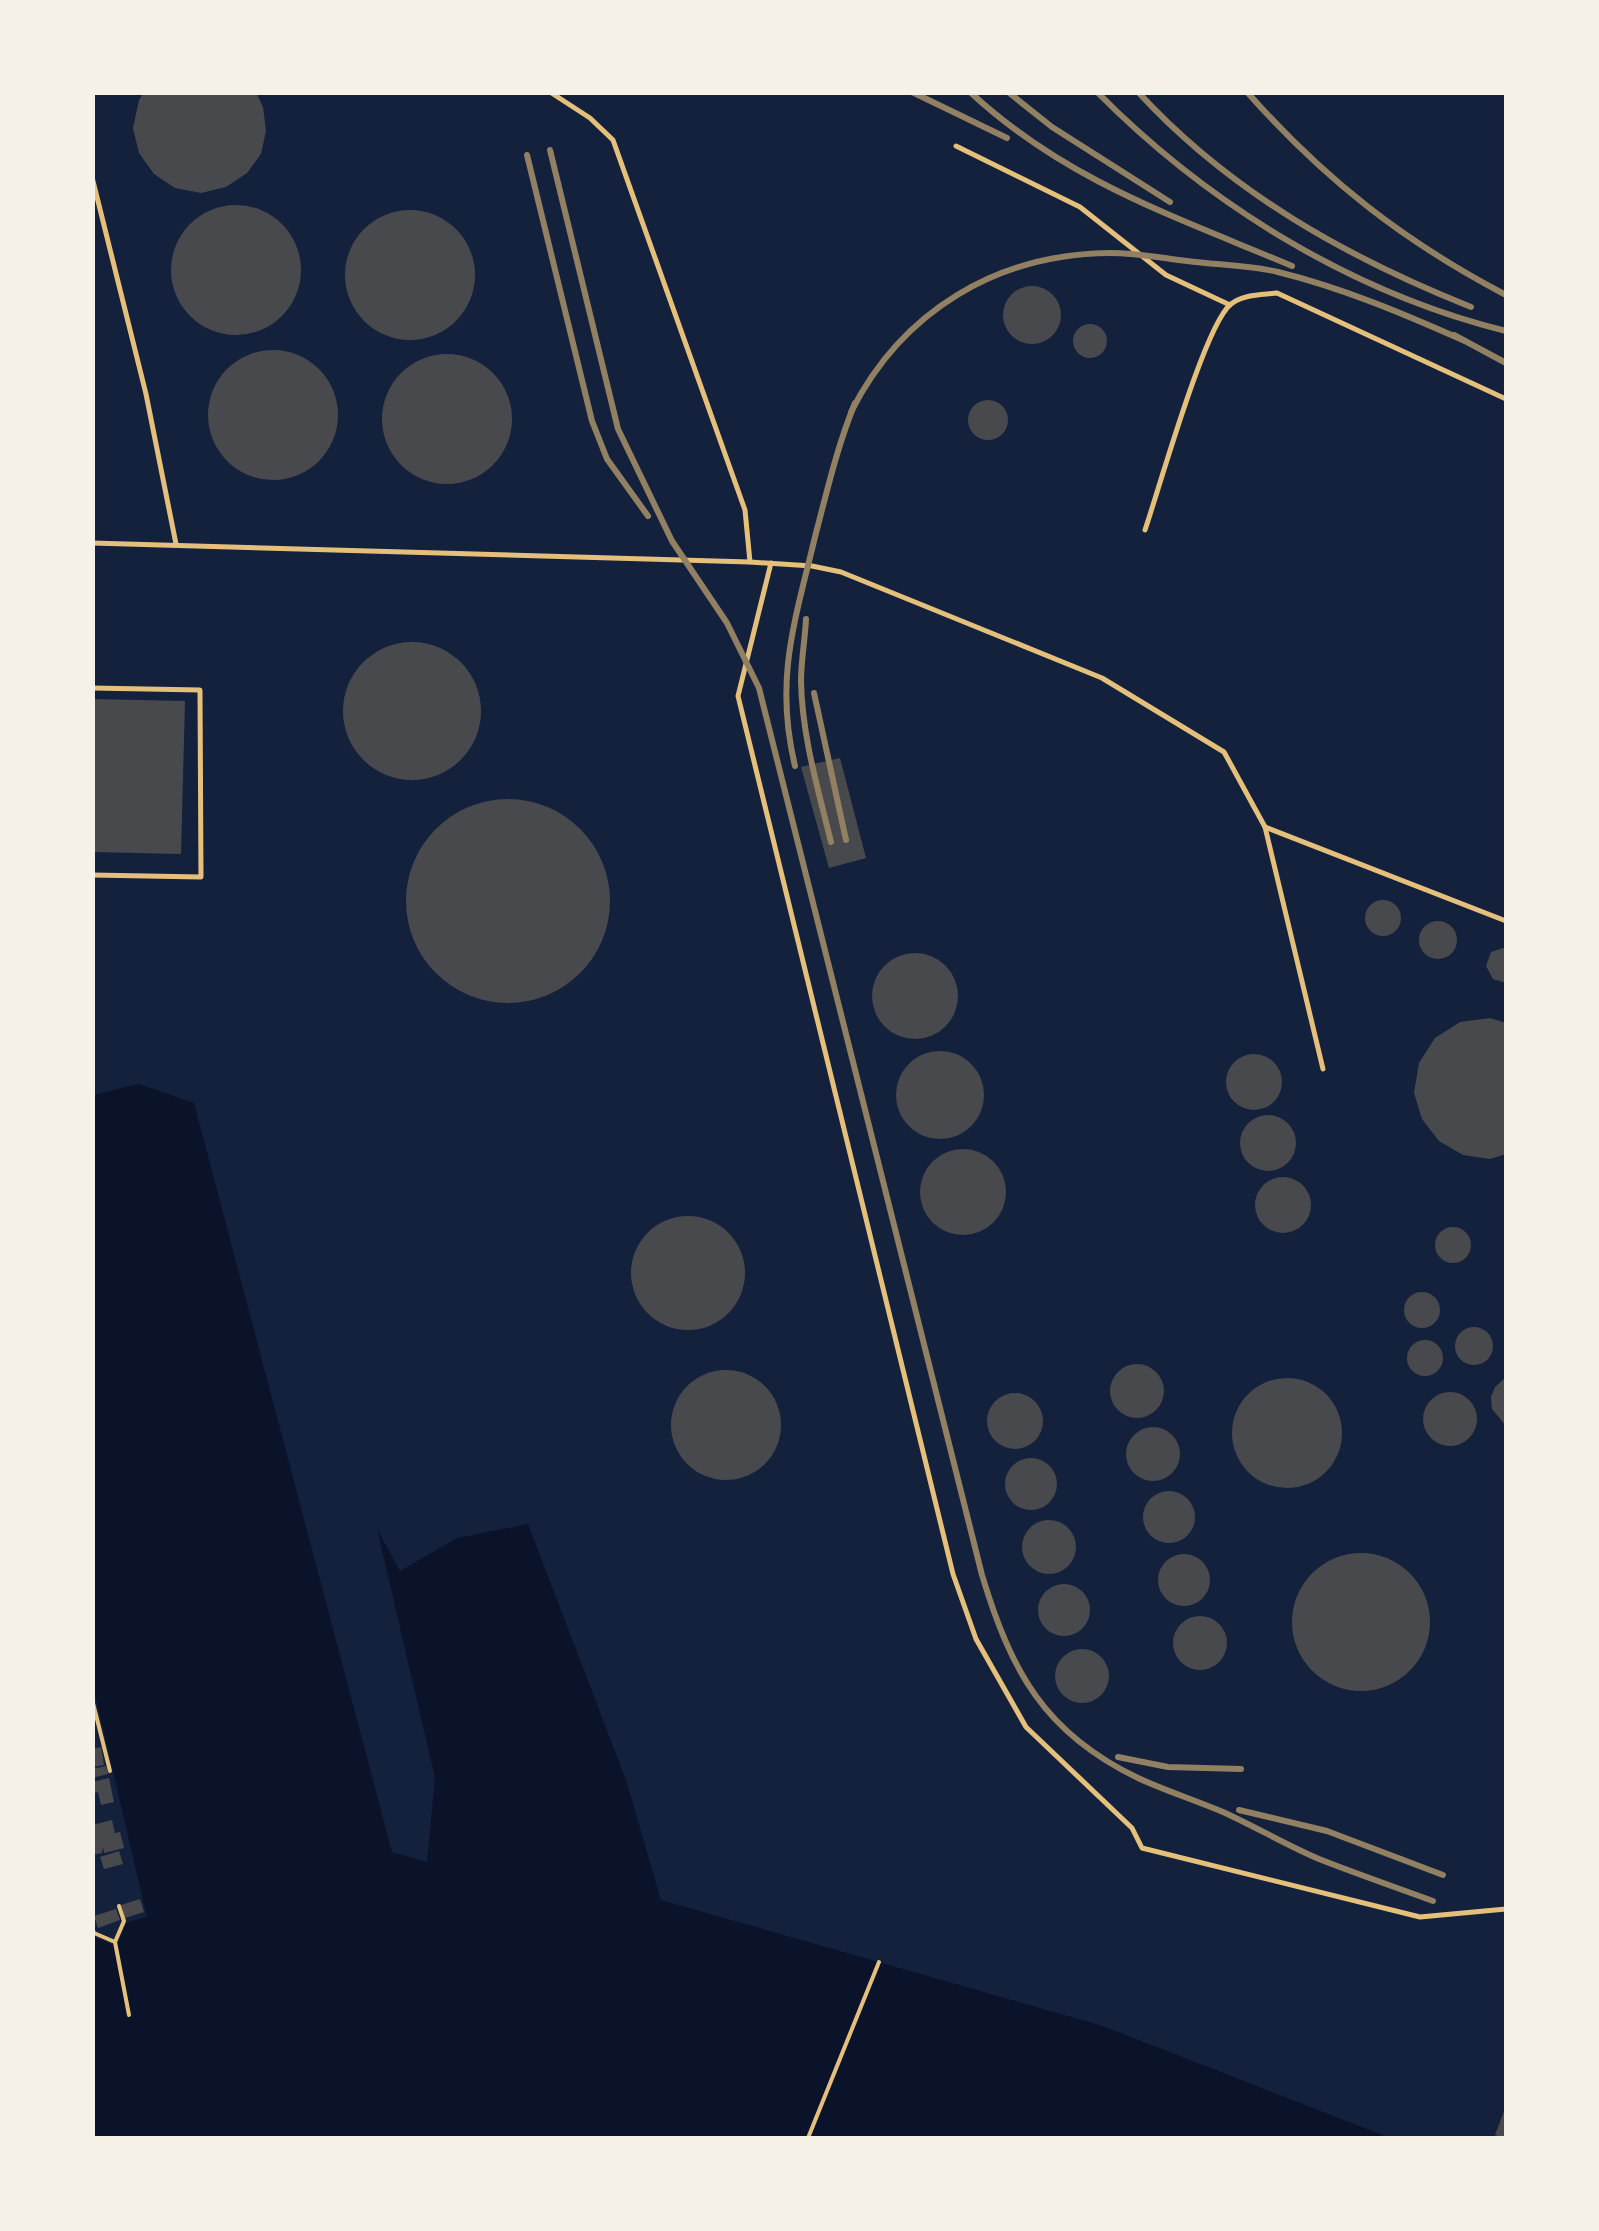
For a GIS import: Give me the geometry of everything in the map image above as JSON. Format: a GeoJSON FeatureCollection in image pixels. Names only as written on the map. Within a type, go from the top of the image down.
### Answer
{"type":"FeatureCollection","features":[{"type":"Feature","properties":{"kind":"lane"},"geometry":{"type":"LineString","coordinates":[[550,92],[590,118],[614,140],[745,510],[750,562]]}},
{"type":"Feature","properties":{"kind":"lane"},"geometry":{"type":"LineString","coordinates":[[956,146],[1080,207],[1166,275],[1230,304]]}},
{"type":"Feature","properties":{"kind":"lane"},"geometry":{"type":"LineString","coordinates":[[92,176],[146,394],[176,544]]}},
{"type":"Feature","properties":{"kind":"lane"},"geometry":{"type":"LineString","coordinates":[[1145,530],[1210,334],[1230,304],[1248,296],[1277,293],[1506,399]]}},
{"type":"Feature","properties":{"kind":"lane"},"geometry":{"type":"LineString","coordinates":[[92,542],[750,562],[841,572],[1102,678],[1224,752],[1265,827],[1323,1069]]}},
{"type":"Feature","properties":{"kind":"lane"},"geometry":{"type":"LineString","coordinates":[[772,563],[738,696],[953,1574],[976,1639],[1026,1727],[1132,1828],[1142,1848],[1420,1917],[1506,1909]]}},
{"type":"Feature","properties":{"kind":"lane"},"geometry":{"type":"LineString","coordinates":[[92,688],[200,690],[200,877],[92,875]]}},
{"type":"Feature","properties":{"kind":"lane"},"geometry":{"type":"LineString","coordinates":[[1265,827],[1506,921]]}},
{"type":"Feature","properties":{"kind":"path"},"geometry":{"type":"LineString","coordinates":[[92,1699],[110,1771]]}},
{"type":"Feature","properties":{"kind":"path"},"geometry":{"type":"LineString","coordinates":[[119,1906],[124,1921],[114,1942],[129,2015]]}},
{"type":"Feature","properties":{"kind":"path"},"geometry":{"type":"LineString","coordinates":[[92,1928],[114,1942]]}},
{"type":"Feature","properties":{"kind":"path"},"geometry":{"type":"LineString","coordinates":[[808,2138],[879,1962]]}},
{"type":"Feature","properties":{"kind":"water"},"geometry":{"type":"Polygon","coordinates":[[[139,1084],[194,1103],[392,1852],[427,1862],[435,1778],[377,1529],[400,1571],[457,1538],[528,1524],[626,1780],[661,1900],[1103,2026],[1390,2138],[93,2138],[93,1936],[116,1946],[127,1922],[147,1917],[93,1686],[92,1095],[139,1084]]]}},
{"type":"Feature","properties":{"kind":"building"},"geometry":{"type":"Polygon","coordinates":[[[144,92],[256,92],[263,107],[266,131],[261,154],[247,173],[226,187],[201,193],[175,188],[154,174],[139,153],[133,128],[144,92]]]}},
{"type":"Feature","properties":{"kind":"building"},"geometry":{"type":"Polygon","coordinates":[[[236,205],[261,210],[282,224],[296,245],[301,270],[296,295],[282,316],[261,330],[236,335],[211,330],[190,316],[176,295],[171,270],[176,245],[190,224],[211,210],[236,205]]]}},
{"type":"Feature","properties":{"kind":"building"},"geometry":{"type":"Polygon","coordinates":[[[410,210],[435,215],[456,229],[470,250],[475,275],[470,300],[456,321],[435,335],[410,340],[385,335],[364,321],[350,300],[345,275],[350,250],[364,229],[385,215],[410,210]]]}},
{"type":"Feature","properties":{"kind":"building"},"geometry":{"type":"Polygon","coordinates":[[[1032,286],[1052,295],[1061,315],[1052,335],[1032,344],[1012,335],[1003,315],[1012,295],[1032,286]]]}},
{"type":"Feature","properties":{"kind":"building"},"geometry":{"type":"Polygon","coordinates":[[[1090,324],[1102,329],[1107,341],[1102,353],[1090,358],[1078,353],[1073,341],[1078,329],[1090,324]]]}},
{"type":"Feature","properties":{"kind":"building"},"geometry":{"type":"Polygon","coordinates":[[[273,350],[298,355],[319,369],[333,390],[338,415],[333,440],[319,461],[298,475],[273,480],[248,475],[227,461],[213,440],[208,415],[213,390],[227,369],[248,355],[273,350]]]}},
{"type":"Feature","properties":{"kind":"building"},"geometry":{"type":"Polygon","coordinates":[[[447,354],[472,359],[493,373],[507,394],[512,419],[507,444],[493,465],[472,479],[447,484],[422,479],[401,465],[387,444],[382,419],[387,394],[401,373],[422,359],[447,354]]]}},
{"type":"Feature","properties":{"kind":"building"},"geometry":{"type":"Polygon","coordinates":[[[988,400],[1002,406],[1008,420],[1002,434],[988,440],[974,434],[968,420],[974,406],[988,400]]]}},
{"type":"Feature","properties":{"kind":"building"},"geometry":{"type":"Polygon","coordinates":[[[412,642],[438,648],[460,663],[475,685],[481,711],[475,737],[460,759],[438,774],[412,780],[386,774],[364,759],[349,737],[343,711],[349,685],[364,663],[386,648],[412,642]]]}},
{"type":"Feature","properties":{"kind":"building"},"geometry":{"type":"Polygon","coordinates":[[[92,699],[185,701],[181,854],[92,852],[92,699]]]}},
{"type":"Feature","properties":{"kind":"building"},"geometry":{"type":"Polygon","coordinates":[[[840,758],[866,858],[829,868],[801,767],[840,758]]]}},
{"type":"Feature","properties":{"kind":"building"},"geometry":{"type":"Polygon","coordinates":[[[508,799],[547,807],[580,829],[602,862],[610,901],[602,940],[580,973],[547,995],[508,1003],[469,995],[436,973],[414,940],[406,901],[414,862],[436,829],[469,807],[508,799]]]}},
{"type":"Feature","properties":{"kind":"building"},"geometry":{"type":"Polygon","coordinates":[[[1383,900],[1396,905],[1401,918],[1396,931],[1383,936],[1370,931],[1365,918],[1370,905],[1383,900]]]}},
{"type":"Feature","properties":{"kind":"building"},"geometry":{"type":"Polygon","coordinates":[[[1438,921],[1451,927],[1457,940],[1451,953],[1438,959],[1425,953],[1419,940],[1425,927],[1438,921]]]}},
{"type":"Feature","properties":{"kind":"building"},"geometry":{"type":"Polygon","coordinates":[[[1506,947],[1506,983],[1493,979],[1486,966],[1491,952],[1506,947]]]}},
{"type":"Feature","properties":{"kind":"building"},"geometry":{"type":"Polygon","coordinates":[[[907,953],[923,953],[946,965],[955,979],[955,1013],[946,1027],[923,1039],[907,1039],[891,1032],[879,1020],[872,1004],[872,988],[879,972],[891,960],[907,953]]]}},
{"type":"Feature","properties":{"kind":"building"},"geometry":{"type":"Polygon","coordinates":[[[1490,1018],[1506,1023],[1506,1154],[1490,1159],[1463,1155],[1439,1141],[1422,1119],[1414,1093],[1419,1063],[1435,1038],[1460,1022],[1490,1018]]]}},
{"type":"Feature","properties":{"kind":"building"},"geometry":{"type":"Polygon","coordinates":[[[940,1051],[957,1054],[971,1064],[981,1078],[981,1112],[971,1126],[957,1136],[940,1139],[923,1136],[909,1126],[899,1112],[896,1095],[899,1078],[909,1064],[923,1054],[940,1051]]]}},
{"type":"Feature","properties":{"kind":"building"},"geometry":{"type":"Polygon","coordinates":[[[1254,1054],[1274,1062],[1282,1082],[1274,1102],[1254,1110],[1234,1102],[1226,1082],[1234,1062],[1254,1054]]]}},
{"type":"Feature","properties":{"kind":"building"},"geometry":{"type":"Polygon","coordinates":[[[1268,1115],[1288,1123],[1296,1143],[1288,1163],[1268,1171],[1248,1163],[1240,1143],[1248,1123],[1268,1115]]]}},
{"type":"Feature","properties":{"kind":"building"},"geometry":{"type":"Polygon","coordinates":[[[955,1149],[971,1149],[994,1161],[1003,1175],[1003,1209],[994,1223],[971,1235],[955,1235],[939,1228],[927,1216],[920,1200],[920,1184],[927,1168],[939,1156],[955,1149]]]}},
{"type":"Feature","properties":{"kind":"building"},"geometry":{"type":"Polygon","coordinates":[[[1283,1177],[1303,1185],[1311,1205],[1303,1225],[1283,1233],[1263,1225],[1255,1205],[1263,1185],[1283,1177]]]}},
{"type":"Feature","properties":{"kind":"building"},"geometry":{"type":"Polygon","coordinates":[[[688,1216],[710,1221],[728,1233],[740,1251],[745,1273],[740,1295],[728,1313],[710,1325],[688,1330],[666,1325],[648,1313],[636,1295],[631,1273],[636,1251],[648,1233],[666,1221],[688,1216]]]}},
{"type":"Feature","properties":{"kind":"building"},"geometry":{"type":"Polygon","coordinates":[[[1453,1227],[1466,1232],[1471,1245],[1466,1258],[1453,1263],[1440,1258],[1435,1245],[1440,1232],[1453,1227]]]}},
{"type":"Feature","properties":{"kind":"building"},"geometry":{"type":"Polygon","coordinates":[[[1422,1292],[1435,1297],[1440,1310],[1435,1323],[1422,1328],[1409,1323],[1404,1310],[1409,1297],[1422,1292]]]}},
{"type":"Feature","properties":{"kind":"building"},"geometry":{"type":"Polygon","coordinates":[[[1474,1327],[1487,1333],[1493,1346],[1487,1359],[1474,1365],[1461,1359],[1455,1346],[1461,1333],[1474,1327]]]}},
{"type":"Feature","properties":{"kind":"building"},"geometry":{"type":"Polygon","coordinates":[[[1425,1340],[1438,1345],[1443,1358],[1438,1371],[1425,1376],[1412,1371],[1407,1358],[1412,1345],[1425,1340]]]}},
{"type":"Feature","properties":{"kind":"building"},"geometry":{"type":"Polygon","coordinates":[[[1137,1364],[1156,1372],[1164,1391],[1156,1410],[1137,1418],[1118,1410],[1110,1391],[1118,1372],[1137,1364]]]}},
{"type":"Feature","properties":{"kind":"building"},"geometry":{"type":"Polygon","coordinates":[[[726,1370],[747,1374],[765,1386],[777,1404],[781,1425],[777,1446],[765,1464],[747,1476],[726,1480],[705,1476],[687,1464],[675,1446],[671,1425],[675,1404],[687,1386],[705,1374],[726,1370]]]}},
{"type":"Feature","properties":{"kind":"building"},"geometry":{"type":"Polygon","coordinates":[[[1506,1377],[1506,1426],[1492,1409],[1491,1397],[1506,1377]]]}},
{"type":"Feature","properties":{"kind":"building"},"geometry":{"type":"Polygon","coordinates":[[[1287,1378],[1308,1382],[1326,1394],[1338,1412],[1342,1433],[1338,1454],[1326,1472],[1308,1484],[1287,1488],[1266,1484],[1248,1472],[1236,1454],[1232,1433],[1236,1412],[1248,1394],[1266,1382],[1287,1378]]]}},
{"type":"Feature","properties":{"kind":"building"},"geometry":{"type":"Polygon","coordinates":[[[1450,1392],[1469,1400],[1477,1419],[1469,1438],[1450,1446],[1431,1438],[1423,1419],[1431,1400],[1450,1392]]]}},
{"type":"Feature","properties":{"kind":"building"},"geometry":{"type":"Polygon","coordinates":[[[1015,1393],[1035,1401],[1043,1421],[1035,1441],[1015,1449],[995,1441],[987,1421],[995,1401],[1015,1393]]]}},
{"type":"Feature","properties":{"kind":"building"},"geometry":{"type":"Polygon","coordinates":[[[1153,1427],[1172,1435],[1180,1454],[1172,1473],[1153,1481],[1134,1473],[1126,1454],[1134,1435],[1153,1427]]]}},
{"type":"Feature","properties":{"kind":"building"},"geometry":{"type":"Polygon","coordinates":[[[1031,1458],[1050,1465],[1057,1484],[1050,1503],[1031,1510],[1012,1503],[1005,1484],[1012,1465],[1031,1458]]]}},
{"type":"Feature","properties":{"kind":"building"},"geometry":{"type":"Polygon","coordinates":[[[1169,1491],[1188,1498],[1195,1517],[1188,1536],[1169,1543],[1150,1536],[1143,1517],[1150,1498],[1169,1491]]]}},
{"type":"Feature","properties":{"kind":"building"},"geometry":{"type":"Polygon","coordinates":[[[1049,1520],[1068,1528],[1076,1547],[1068,1566],[1049,1574],[1030,1566],[1022,1547],[1030,1528],[1049,1520]]]}},
{"type":"Feature","properties":{"kind":"building"},"geometry":{"type":"Polygon","coordinates":[[[1361,1553],[1387,1558],[1410,1573],[1425,1596],[1430,1622],[1425,1648],[1410,1671],[1387,1686],[1361,1691],[1335,1686],[1312,1671],[1297,1648],[1292,1622],[1297,1596],[1312,1573],[1335,1558],[1361,1553]]]}},
{"type":"Feature","properties":{"kind":"building"},"geometry":{"type":"Polygon","coordinates":[[[1184,1554],[1203,1561],[1210,1580],[1203,1599],[1184,1606],[1165,1599],[1158,1580],[1165,1561],[1184,1554]]]}},
{"type":"Feature","properties":{"kind":"building"},"geometry":{"type":"Polygon","coordinates":[[[1064,1584],[1082,1592],[1090,1610],[1082,1628],[1064,1636],[1046,1628],[1038,1610],[1046,1592],[1064,1584]]]}},
{"type":"Feature","properties":{"kind":"building"},"geometry":{"type":"Polygon","coordinates":[[[1200,1616],[1219,1624],[1227,1643],[1219,1662],[1200,1670],[1181,1662],[1173,1643],[1181,1624],[1200,1616]]]}},
{"type":"Feature","properties":{"kind":"building"},"geometry":{"type":"Polygon","coordinates":[[[1082,1649],[1101,1657],[1109,1676],[1101,1695],[1082,1703],[1063,1695],[1055,1676],[1063,1657],[1082,1649]]]}},
{"type":"Feature","properties":{"kind":"building"},"geometry":{"type":"Polygon","coordinates":[[[101,1747],[104,1765],[92,1767],[92,1749],[101,1747]]]}},
{"type":"Feature","properties":{"kind":"building"},"geometry":{"type":"Polygon","coordinates":[[[106,1766],[108,1774],[92,1778],[92,1769],[106,1766]]]}},
{"type":"Feature","properties":{"kind":"building"},"geometry":{"type":"Polygon","coordinates":[[[109,1778],[114,1802],[101,1805],[98,1792],[92,1794],[92,1782],[109,1778]]]}},
{"type":"Feature","properties":{"kind":"building"},"geometry":{"type":"Polygon","coordinates":[[[112,1820],[124,1848],[104,1853],[103,1847],[102,1853],[92,1855],[92,1825],[112,1820]]]}},
{"type":"Feature","properties":{"kind":"building"},"geometry":{"type":"Polygon","coordinates":[[[119,1851],[123,1864],[104,1869],[100,1857],[119,1851]]]}},
{"type":"Feature","properties":{"kind":"building"},"geometry":{"type":"Polygon","coordinates":[[[140,1899],[144,1912],[125,1918],[121,1905],[140,1899]]]}},
{"type":"Feature","properties":{"kind":"building"},"geometry":{"type":"Polygon","coordinates":[[[116,1909],[120,1920],[98,1928],[94,1916],[116,1909]]]}},
{"type":"Feature","properties":{"kind":"building"},"geometry":{"type":"Polygon","coordinates":[[[1506,2106],[1506,2138],[1505,2138],[1495,2135],[1506,2106]]]}},
{"type":"Feature","properties":{"kind":"railway"},"geometry":{"type":"LineString","coordinates":[[912,92],[1007,138]]}},
{"type":"Feature","properties":{"kind":"railway"},"geometry":{"type":"LineString","coordinates":[[970,92],[1044,150],[1083,173],[1292,266]]}},
{"type":"Feature","properties":{"kind":"railway"},"geometry":{"type":"LineString","coordinates":[[1008,92],[1052,127],[1170,202]]}},
{"type":"Feature","properties":{"kind":"railway"},"geometry":{"type":"LineString","coordinates":[[1097,92],[1186,171],[1285,239],[1393,293],[1506,331]]}},
{"type":"Feature","properties":{"kind":"railway"},"geometry":{"type":"LineString","coordinates":[[1138,92],[1211,161],[1292,218],[1379,266],[1471,307]]}},
{"type":"Feature","properties":{"kind":"railway"},"geometry":{"type":"LineString","coordinates":[[1247,92],[1305,153],[1367,206],[1433,253],[1506,295]]}},
{"type":"Feature","properties":{"kind":"railway"},"geometry":{"type":"LineString","coordinates":[[550,150],[618,429],[672,541],[727,623],[759,688],[982,1575],[1019,1670],[1055,1719],[1105,1760],[1319,1859],[1433,1901]]}},
{"type":"Feature","properties":{"kind":"railway"},"geometry":{"type":"LineString","coordinates":[[527,155],[592,421],[607,459],[648,516]]}},
{"type":"Feature","properties":{"kind":"railway"},"geometry":{"type":"LineString","coordinates":[[851,412],[872,376],[897,345],[957,295],[1029,264],[1069,256],[1129,254],[1278,272],[1350,294],[1465,341]]}},
{"type":"Feature","properties":{"kind":"railway"},"geometry":{"type":"LineString","coordinates":[[1454,335],[1506,363]]}},
{"type":"Feature","properties":{"kind":"railway"},"geometry":{"type":"LineString","coordinates":[[795,766],[786,705],[790,650],[828,486],[855,403]]}},
{"type":"Feature","properties":{"kind":"railway"},"geometry":{"type":"LineString","coordinates":[[806,619],[801,681],[804,722],[831,842]]}},
{"type":"Feature","properties":{"kind":"railway"},"geometry":{"type":"LineString","coordinates":[[814,693],[846,840]]}},
{"type":"Feature","properties":{"kind":"railway"},"geometry":{"type":"LineString","coordinates":[[1118,1757],[1168,1767],[1241,1769]]}},
{"type":"Feature","properties":{"kind":"railway"},"geometry":{"type":"LineString","coordinates":[[1239,1810],[1327,1831],[1443,1875]]}}]}
